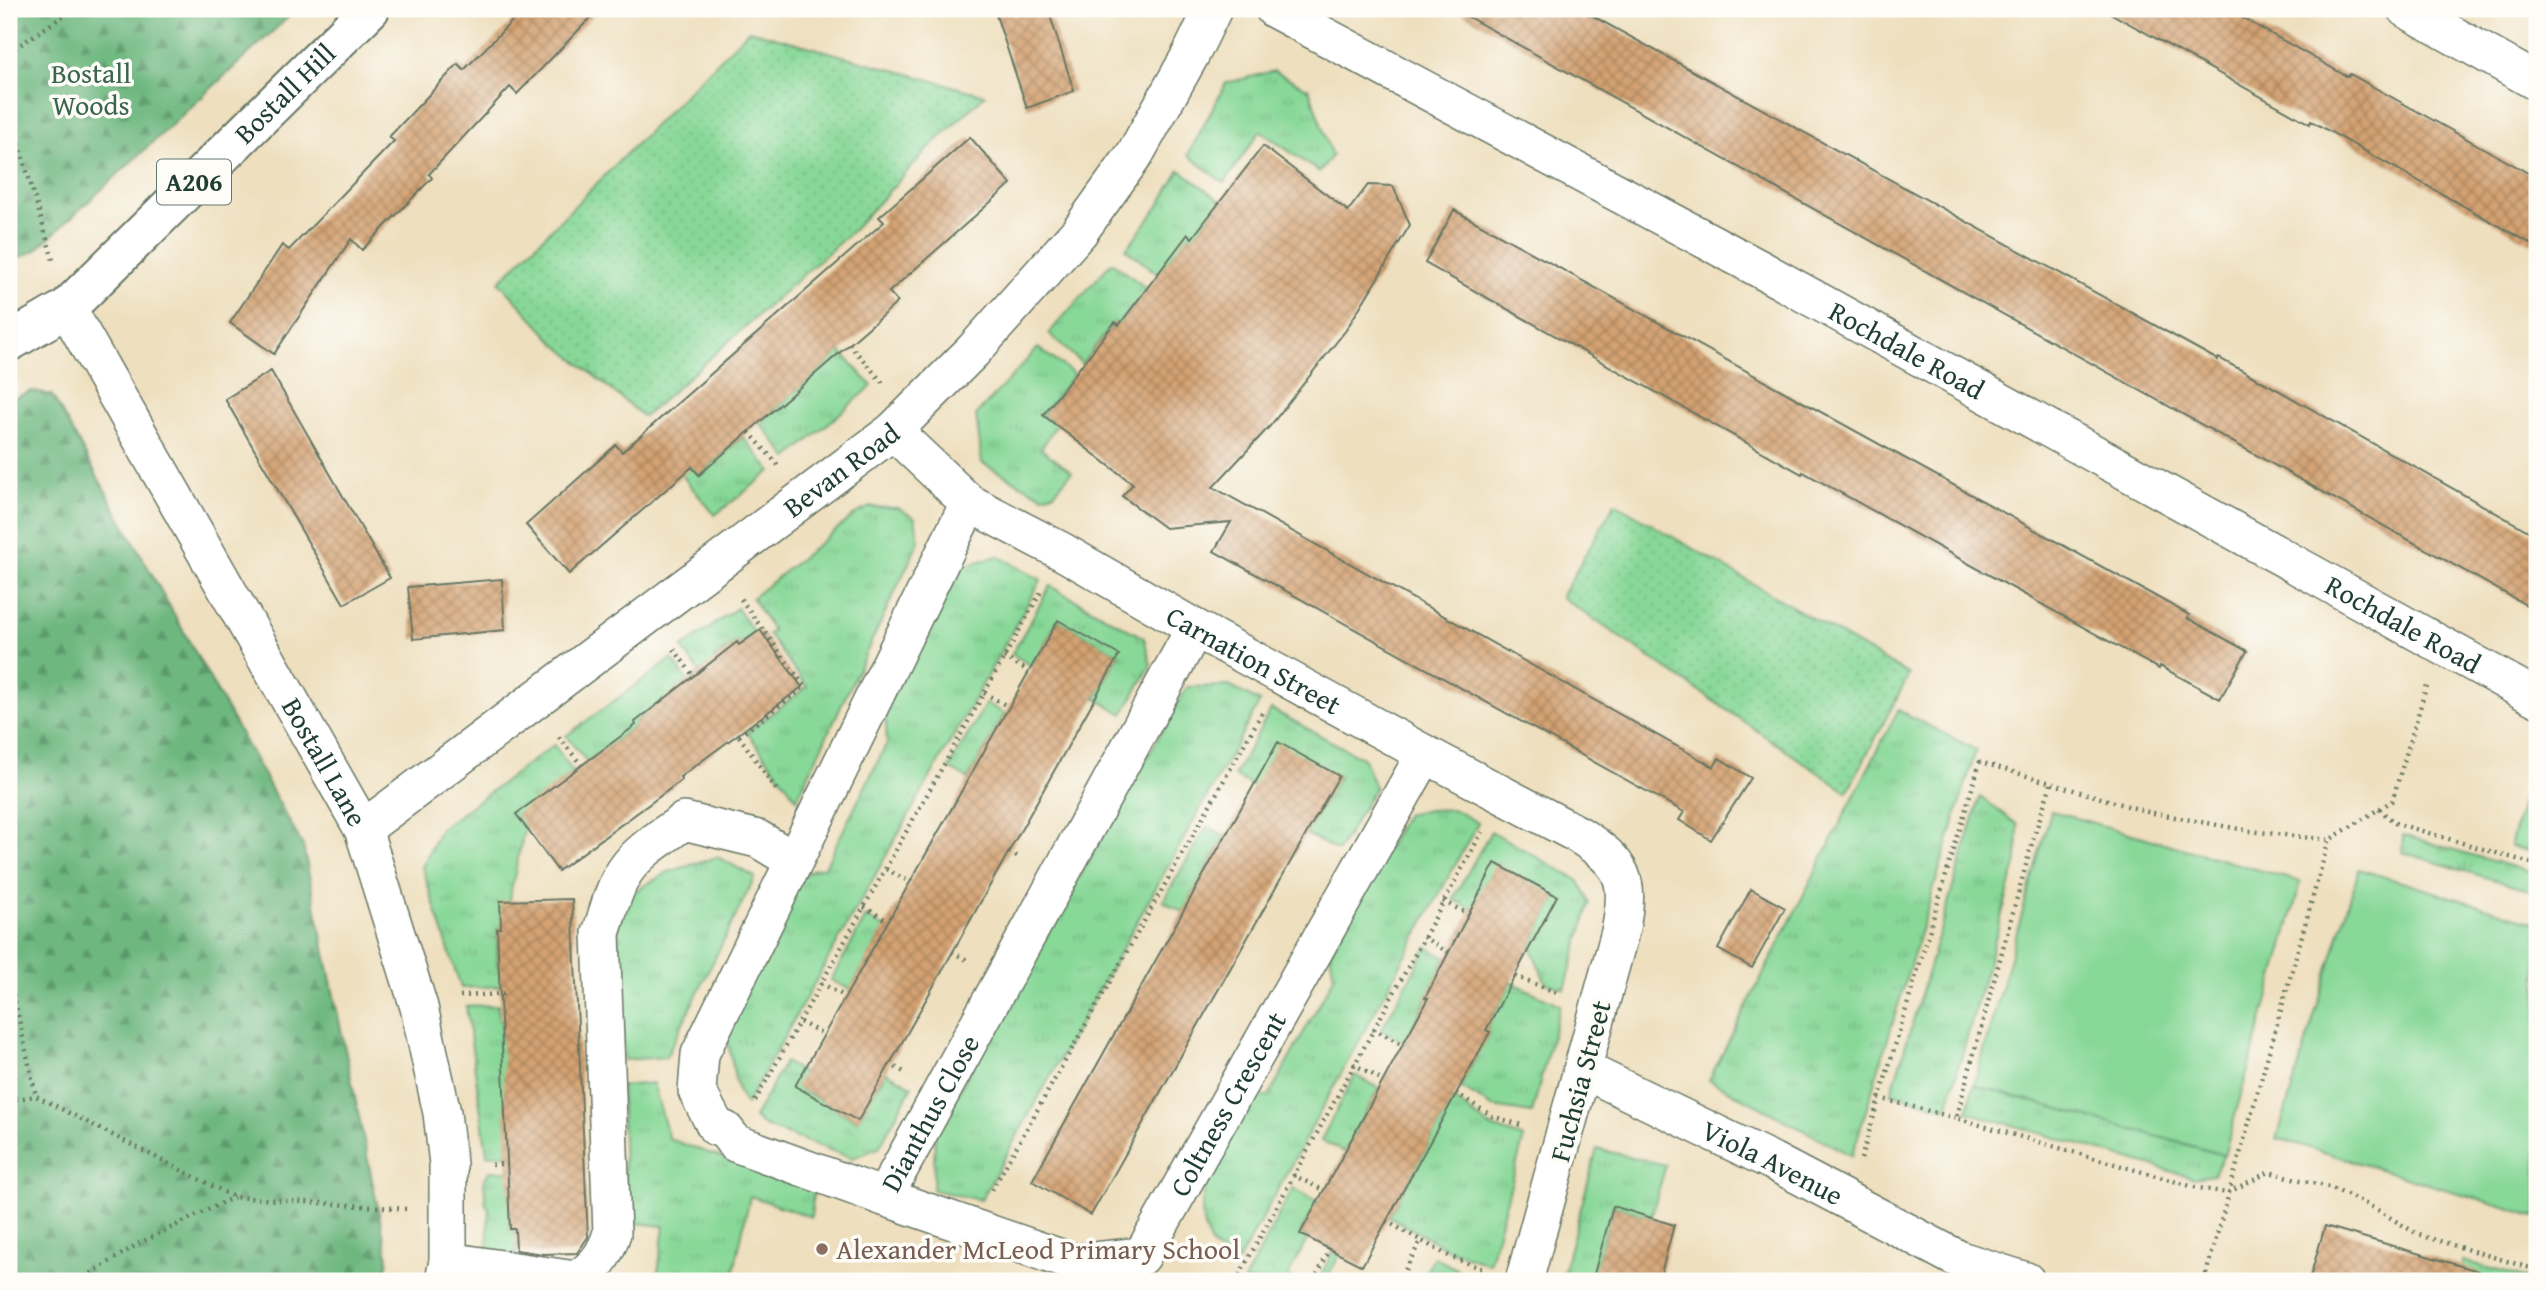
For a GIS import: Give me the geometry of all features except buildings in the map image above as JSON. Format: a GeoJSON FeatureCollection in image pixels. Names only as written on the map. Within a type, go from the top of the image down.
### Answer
{"type":"FeatureCollection","features":[{"type":"Feature","properties":{"kind":"main road","name":"Bostall Hill"},"geometry":{"type":"LineString","coordinates":[[9,342],[67,308],[370,9]]}},
{"type":"Feature","properties":{"kind":"street","name":"Bevan Road"},"geometry":{"type":"LineString","coordinates":[[363,829],[893,431],[982,342],[1079,232],[1135,154],[1213,9]]}},
{"type":"Feature","properties":{"kind":"street","name":"Rochdale Road"},"geometry":{"type":"LineString","coordinates":[[1274,9],[1772,276],[2537,698]]}},
{"type":"Feature","properties":{"kind":"street"},"geometry":{"type":"LineString","coordinates":[[2406,9],[2537,82]]}},
{"type":"Feature","properties":{"kind":"street","name":"Bostall Lane"},"geometry":{"type":"LineString","coordinates":[[67,308],[363,829],[394,921],[433,1062],[446,1139],[446,1271],[575,1279],[588,1272],[607,1248],[612,1233],[601,933],[625,871],[641,853],[684,821],[800,846]]}},
{"type":"Feature","properties":{"kind":"street","name":"Carnation Street"},"geometry":{"type":"LineString","coordinates":[[893,431],[969,503],[1063,552],[1195,628],[1602,850],[1616,864],[1623,878]]}},
{"type":"Feature","properties":{"kind":"street","name":"Dianthus Close"},"geometry":{"type":"LineString","coordinates":[[969,503],[700,1054],[697,1091],[716,1127],[725,1130],[735,1143],[884,1197],[1195,628]]}},
{"type":"Feature","properties":{"kind":"street","name":"Coltness Crescent"},"geometry":{"type":"LineString","coordinates":[[884,1197],[1075,1263],[1142,1256],[1425,754]]}},
{"type":"Feature","properties":{"kind":"street","name":"Fuchsia Street"},"geometry":{"type":"LineString","coordinates":[[1508,1277],[1565,1138],[1622,925],[1625,903],[1623,878]]}},
{"type":"Feature","properties":{"kind":"street","name":"Viola Avenue"},"geometry":{"type":"LineString","coordinates":[[1584,1070],[1772,1161],[1849,1203],[1957,1270],[2026,1281]]}},
{"type":"Feature","properties":{"kind":"path"},"geometry":{"type":"LineString","coordinates":[[9,52],[74,9]]}},
{"type":"Feature","properties":{"kind":"path"},"geometry":{"type":"LineString","coordinates":[[9,110],[67,308]]}},
{"type":"Feature","properties":{"kind":"path"},"geometry":{"type":"LineString","coordinates":[[735,1143],[747,1115],[1063,552]]}},
{"type":"Feature","properties":{"kind":"path"},"geometry":{"type":"LineString","coordinates":[[716,565],[805,687],[738,736],[800,846]]}},
{"type":"Feature","properties":{"kind":"path"},"geometry":{"type":"LineString","coordinates":[[1849,1203],[1980,762],[2148,812],[2250,831],[2329,840],[2392,802],[2439,644]]}},
{"type":"Feature","properties":{"kind":"path"},"geometry":{"type":"LineString","coordinates":[[1004,657],[1029,671]]}},
{"type":"Feature","properties":{"kind":"path"},"geometry":{"type":"LineString","coordinates":[[971,1227],[1283,676]]}},
{"type":"Feature","properties":{"kind":"path"},"geometry":{"type":"LineString","coordinates":[[984,694],[1009,707]]}},
{"type":"Feature","properties":{"kind":"path"},"geometry":{"type":"LineString","coordinates":[[1956,1118],[2034,836],[2051,784]]}},
{"type":"Feature","properties":{"kind":"path"},"geometry":{"type":"LineString","coordinates":[[1236,1281],[1503,794]]}},
{"type":"Feature","properties":{"kind":"path"},"geometry":{"type":"LineString","coordinates":[[2379,809],[2395,823],[2537,865]]}},
{"type":"Feature","properties":{"kind":"path"},"geometry":{"type":"LineString","coordinates":[[2204,1281],[2329,840]]}},
{"type":"Feature","properties":{"kind":"path"},"geometry":{"type":"LineString","coordinates":[[886,869],[910,882]]}},
{"type":"Feature","properties":{"kind":"path"},"geometry":{"type":"LineString","coordinates":[[1443,901],[1468,914]]}},
{"type":"Feature","properties":{"kind":"path"},"geometry":{"type":"LineString","coordinates":[[864,907],[888,921]]}},
{"type":"Feature","properties":{"kind":"path"},"geometry":{"type":"LineString","coordinates":[[1423,937],[1448,952]]}},
{"type":"Feature","properties":{"kind":"path"},"geometry":{"type":"LineString","coordinates":[[9,974],[36,1097]]}},
{"type":"Feature","properties":{"kind":"path"},"geometry":{"type":"LineString","coordinates":[[821,983],[846,997]]}},
{"type":"Feature","properties":{"kind":"path"},"geometry":{"type":"LineString","coordinates":[[475,995],[504,994]]}},
{"type":"Feature","properties":{"kind":"path"},"geometry":{"type":"LineString","coordinates":[[800,1022],[825,1035]]}},
{"type":"Feature","properties":{"kind":"path"},"geometry":{"type":"LineString","coordinates":[[1373,1029],[1403,1045]]}},
{"type":"Feature","properties":{"kind":"path"},"geometry":{"type":"LineString","coordinates":[[1353,1064],[1383,1080]]}},
{"type":"Feature","properties":{"kind":"path"},"geometry":{"type":"LineString","coordinates":[[1456,1093],[1493,1116],[1565,1138]]}},
{"type":"Feature","properties":{"kind":"path"},"geometry":{"type":"LineString","coordinates":[[9,1100],[36,1097],[234,1197],[448,1212]]}},
{"type":"Feature","properties":{"kind":"path"},"geometry":{"type":"LineString","coordinates":[[1879,1098],[2194,1187],[2227,1193],[2269,1172],[2332,1188],[2374,1208],[2419,1235],[2537,1270]]}},
{"type":"Feature","properties":{"kind":"path"},"geometry":{"type":"LineString","coordinates":[[482,1165],[512,1163]]}},
{"type":"Feature","properties":{"kind":"path"},"geometry":{"type":"LineString","coordinates":[[1293,1175],[1323,1190]]}},
{"type":"Feature","properties":{"kind":"path"},"geometry":{"type":"LineString","coordinates":[[79,1281],[138,1244],[234,1197]]}},
{"type":"Feature","properties":{"kind":"path"},"geometry":{"type":"LineString","coordinates":[[1386,1221],[1449,1256],[1508,1277]]}},
{"type":"Feature","properties":{"kind":"path"},"geometry":{"type":"LineString","coordinates":[[1402,1276],[1421,1240]]}},
{"type":"Feature","properties":{"kind":"path"},"geometry":{"type":"LineString","coordinates":[[1314,1281],[1330,1249]]}},
{"type":"Feature","properties":{"kind":"green space","name":"Bostall Woods"},"geometry":{"type":"Polygon","coordinates":[[[9,9],[297,9],[35,251],[9,262],[9,9]]]}},
{"type":"Feature","properties":{"kind":"green space"},"geometry":{"type":"Polygon","coordinates":[[[749,30],[985,95],[926,151],[852,231],[644,417],[556,344],[499,282],[749,30]]]}},
{"type":"Feature","properties":{"kind":"green space"},"geometry":{"type":"Polygon","coordinates":[[[1274,71],[1309,89],[1332,156],[1319,172],[1260,131],[1224,183],[1188,155],[1226,83],[1274,71]]]}},
{"type":"Feature","properties":{"kind":"green space"},"geometry":{"type":"Polygon","coordinates":[[[1180,170],[1221,201],[1192,238],[1189,235],[1158,274],[1126,249],[1158,207],[1180,170]]]}},
{"type":"Feature","properties":{"kind":"green space"},"geometry":{"type":"Polygon","coordinates":[[[1112,262],[1147,289],[1119,325],[1114,322],[1082,364],[1049,333],[1112,262]]]}},
{"type":"Feature","properties":{"kind":"green space"},"geometry":{"type":"Polygon","coordinates":[[[1038,348],[1074,374],[1043,414],[1056,425],[1041,449],[1072,472],[1054,493],[1043,496],[982,463],[976,415],[1038,348]]]}},
{"type":"Feature","properties":{"kind":"green space"},"geometry":{"type":"Polygon","coordinates":[[[840,351],[872,386],[788,458],[760,423],[840,351]]]}},
{"type":"Feature","properties":{"kind":"green space"},"geometry":{"type":"Polygon","coordinates":[[[31,391],[52,395],[303,846],[388,1257],[385,1281],[9,1281],[9,400],[31,391]]]}},
{"type":"Feature","properties":{"kind":"green space"},"geometry":{"type":"Polygon","coordinates":[[[743,437],[771,471],[715,515],[680,473],[690,464],[700,475],[743,437]]]}},
{"type":"Feature","properties":{"kind":"green space"},"geometry":{"type":"Polygon","coordinates":[[[1615,503],[1909,675],[1847,792],[1561,597],[1615,503]]]}},
{"type":"Feature","properties":{"kind":"green space"},"geometry":{"type":"Polygon","coordinates":[[[870,507],[898,508],[915,518],[919,541],[797,799],[747,732],[807,687],[768,634],[773,631],[752,598],[857,513],[870,507]]]}},
{"type":"Feature","properties":{"kind":"green space"},"geometry":{"type":"Polygon","coordinates":[[[998,556],[1041,580],[746,1105],[735,1080],[725,1036],[801,877],[812,870],[825,867],[887,743],[885,711],[958,567],[998,556]]]}},
{"type":"Feature","properties":{"kind":"green space"},"geometry":{"type":"Polygon","coordinates":[[[1050,586],[1144,638],[1151,665],[1123,714],[1095,698],[1119,655],[1058,620],[1032,666],[1012,654],[1050,586]]]}},
{"type":"Feature","properties":{"kind":"green space"},"geometry":{"type":"Polygon","coordinates":[[[737,608],[755,634],[739,645],[736,642],[713,659],[714,662],[700,673],[682,648],[737,608]]]}},
{"type":"Feature","properties":{"kind":"green space"},"geometry":{"type":"Polygon","coordinates":[[[672,659],[688,681],[587,762],[566,736],[672,659]]]}},
{"type":"Feature","properties":{"kind":"green space"},"geometry":{"type":"Polygon","coordinates":[[[1229,686],[1260,702],[981,1200],[933,1190],[935,1133],[1187,687],[1229,686]]]}},
{"type":"Feature","properties":{"kind":"green space"},"geometry":{"type":"Polygon","coordinates":[[[986,703],[1005,714],[968,779],[949,768],[986,703]]]}},
{"type":"Feature","properties":{"kind":"green space"},"geometry":{"type":"Polygon","coordinates":[[[1271,709],[1364,759],[1375,788],[1338,851],[1306,834],[1339,776],[1253,786],[1234,776],[1271,709]]]}},
{"type":"Feature","properties":{"kind":"green space"},"geometry":{"type":"Polygon","coordinates":[[[1898,710],[1976,750],[1852,1156],[1709,1080],[1898,710]]]}},
{"type":"Feature","properties":{"kind":"green space"},"geometry":{"type":"Polygon","coordinates":[[[554,745],[573,772],[525,825],[509,901],[501,928],[497,929],[497,966],[502,967],[504,986],[461,988],[422,867],[440,829],[554,745]]]}},
{"type":"Feature","properties":{"kind":"green space"},"geometry":{"type":"Polygon","coordinates":[[[2535,756],[2537,757],[2537,854],[2510,846],[2535,756]]]}},
{"type":"Feature","properties":{"kind":"green space"},"geometry":{"type":"Polygon","coordinates":[[[1980,797],[2018,825],[2017,861],[1947,1108],[1891,1094],[1980,797]]]}},
{"type":"Feature","properties":{"kind":"green space"},"geometry":{"type":"Polygon","coordinates":[[[1453,809],[1478,823],[1238,1262],[1213,1247],[1204,1226],[1202,1207],[1205,1187],[1220,1149],[1250,1097],[1269,1096],[1334,977],[1330,952],[1406,814],[1453,809]]]}},
{"type":"Feature","properties":{"kind":"green space"},"geometry":{"type":"Polygon","coordinates":[[[2051,811],[2301,882],[2224,1155],[1974,1085],[2051,811]]]}},
{"type":"Feature","properties":{"kind":"green space"},"geometry":{"type":"Polygon","coordinates":[[[1207,826],[1225,836],[1183,912],[1163,901],[1207,826]]]}},
{"type":"Feature","properties":{"kind":"green space"},"geometry":{"type":"Polygon","coordinates":[[[1491,831],[1579,881],[1590,903],[1565,989],[1546,983],[1530,946],[1557,896],[1471,909],[1453,899],[1491,831]]]}},
{"type":"Feature","properties":{"kind":"green space"},"geometry":{"type":"Polygon","coordinates":[[[2403,835],[2537,874],[2537,893],[2402,852],[2403,835]]]}},
{"type":"Feature","properties":{"kind":"green space"},"geometry":{"type":"Polygon","coordinates":[[[717,857],[755,877],[666,1057],[624,1060],[617,926],[630,894],[668,872],[717,857]]]}},
{"type":"Feature","properties":{"kind":"green space"},"geometry":{"type":"Polygon","coordinates":[[[2359,869],[2537,923],[2537,1217],[2277,1138],[2359,869]]]}},
{"type":"Feature","properties":{"kind":"green space"},"geometry":{"type":"Polygon","coordinates":[[[866,917],[885,928],[850,990],[831,980],[866,917]]]}},
{"type":"Feature","properties":{"kind":"green space"},"geometry":{"type":"Polygon","coordinates":[[[1427,947],[1446,958],[1405,1042],[1381,1030],[1427,947]]]}},
{"type":"Feature","properties":{"kind":"green space"},"geometry":{"type":"Polygon","coordinates":[[[1511,982],[1560,1005],[1532,1113],[1493,1107],[1460,1087],[1489,1033],[1486,1030],[1511,982]]]}},
{"type":"Feature","properties":{"kind":"green space"},"geometry":{"type":"Polygon","coordinates":[[[498,1005],[512,1154],[487,1155],[466,1006],[498,1005]]]}},
{"type":"Feature","properties":{"kind":"green space"},"geometry":{"type":"Polygon","coordinates":[[[785,1062],[803,1073],[797,1087],[857,1121],[886,1072],[912,1086],[879,1148],[852,1158],[764,1126],[754,1118],[785,1062]]]}},
{"type":"Feature","properties":{"kind":"green space"},"geometry":{"type":"Polygon","coordinates":[[[1355,1075],[1379,1088],[1344,1152],[1321,1140],[1355,1075]]]}},
{"type":"Feature","properties":{"kind":"green space"},"geometry":{"type":"Polygon","coordinates":[[[653,1083],[669,1139],[814,1190],[811,1217],[750,1196],[732,1281],[657,1281],[664,1226],[626,1222],[621,1086],[653,1083]]]}},
{"type":"Feature","properties":{"kind":"green space"},"geometry":{"type":"Polygon","coordinates":[[[1974,1085],[2224,1155],[2213,1175],[2194,1178],[1967,1112],[1974,1085]]]}},
{"type":"Feature","properties":{"kind":"green space"},"geometry":{"type":"Polygon","coordinates":[[[1453,1099],[1489,1126],[1524,1138],[1489,1264],[1449,1250],[1389,1216],[1453,1099]]]}},
{"type":"Feature","properties":{"kind":"green space"},"geometry":{"type":"Polygon","coordinates":[[[1597,1149],[1666,1165],[1651,1217],[1613,1206],[1592,1281],[1561,1281],[1597,1149]]]}},
{"type":"Feature","properties":{"kind":"green space"},"geometry":{"type":"Polygon","coordinates":[[[490,1171],[513,1171],[510,1229],[515,1229],[517,1255],[487,1257],[489,1207],[486,1205],[484,1179],[490,1171]]]}},
{"type":"Feature","properties":{"kind":"green space"},"geometry":{"type":"Polygon","coordinates":[[[1293,1188],[1318,1202],[1300,1233],[1308,1238],[1288,1276],[1296,1281],[1244,1281],[1293,1188]]]}},
{"type":"Feature","properties":{"kind":"green space"},"geometry":{"type":"Polygon","coordinates":[[[1333,1251],[1340,1254],[1325,1281],[1318,1281],[1333,1251]]]}},
{"type":"Feature","properties":{"kind":"green space"},"geometry":{"type":"Polygon","coordinates":[[[1434,1257],[1467,1275],[1487,1279],[1421,1281],[1434,1257]]]}},
{"type":"Feature","properties":{"kind":"green space"},"geometry":{"type":"Polygon","coordinates":[[[2463,1261],[2535,1281],[2458,1281],[2463,1261]]]}},
{"type":"Feature","properties":{"kind":"place","name":"Alexander McLeod Primary School"},"geometry":{"type":"Point","coordinates":[822,1249]}}]}
